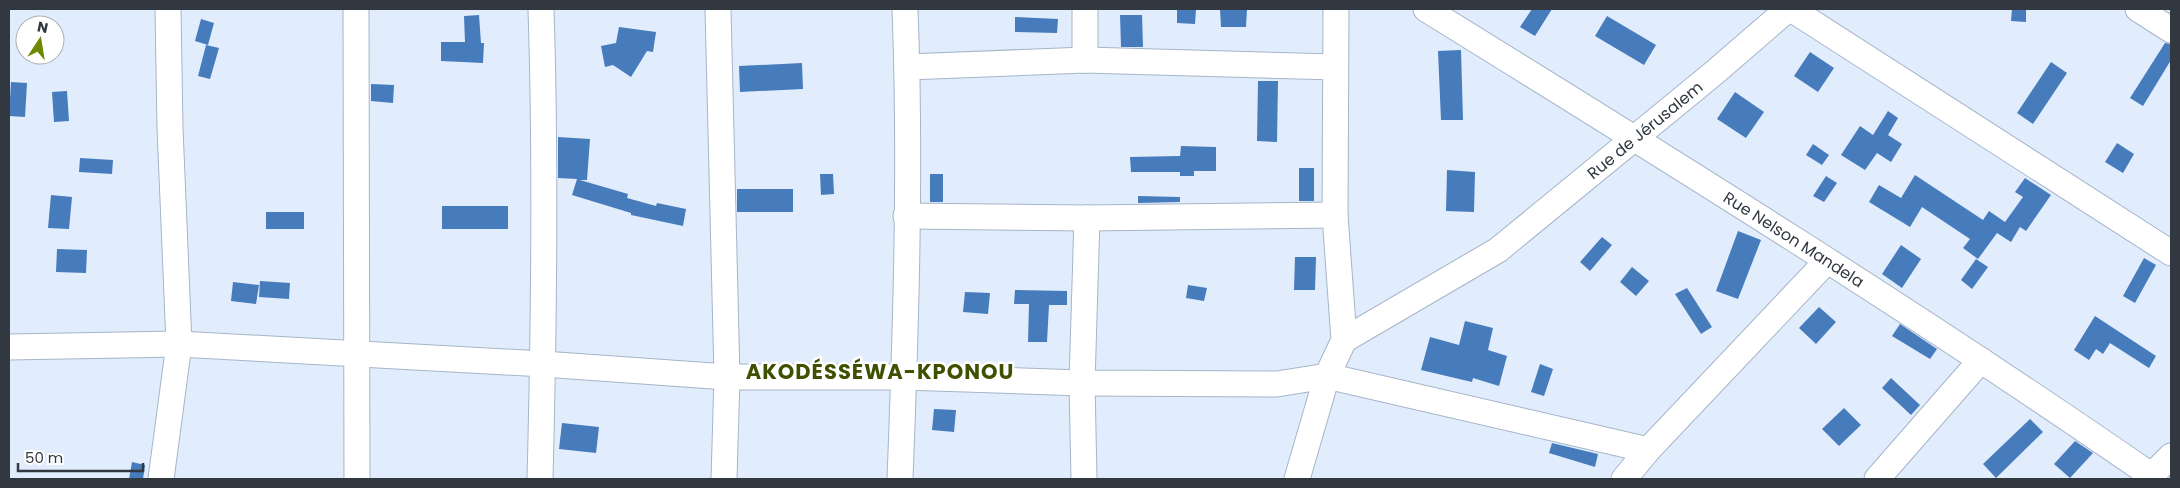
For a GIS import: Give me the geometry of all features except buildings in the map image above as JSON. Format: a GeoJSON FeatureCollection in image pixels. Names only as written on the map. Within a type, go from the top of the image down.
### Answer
{"type":"FeatureCollection","features":[{"type":"Feature","properties":{"kind":"street"},"geometry":{"type":"LineString","coordinates":[[161,479],[179,344],[170,128],[168,9]]}},
{"type":"Feature","properties":{"kind":"street"},"geometry":{"type":"LineString","coordinates":[[356,9],[357,479]]}},
{"type":"Feature","properties":{"kind":"street"},"geometry":{"type":"LineString","coordinates":[[540,479],[543,364],[543,89],[541,9]]}},
{"type":"Feature","properties":{"kind":"street"},"geometry":{"type":"LineString","coordinates":[[718,9],[727,378],[724,479]]}},
{"type":"Feature","properties":{"kind":"street"},"geometry":{"type":"LineString","coordinates":[[900,479],[904,377],[906,216],[907,67],[905,9]]}},
{"type":"Feature","properties":{"kind":"street"},"geometry":{"type":"LineString","coordinates":[[1085,9],[1085,60]]}},
{"type":"Feature","properties":{"kind":"street"},"geometry":{"type":"LineString","coordinates":[[1298,479],[1327,376],[1344,340],[1335,214],[1336,9]]}},
{"type":"Feature","properties":{"kind":"street","name":"Rue Nelson Mandela"},"geometry":{"type":"LineString","coordinates":[[1426,9],[1636,138],[1981,360],[2151,478]]}},
{"type":"Feature","properties":{"kind":"street"},"geometry":{"type":"LineString","coordinates":[[1790,9],[2171,253]]}},
{"type":"Feature","properties":{"kind":"street","name":"Rue de Jérusalem"},"geometry":{"type":"LineString","coordinates":[[1344,340],[1498,250],[1790,9]]}},
{"type":"Feature","properties":{"kind":"street"},"geometry":{"type":"LineString","coordinates":[[2138,9],[2171,30]]}},
{"type":"Feature","properties":{"kind":"street"},"geometry":{"type":"LineString","coordinates":[[907,67],[1085,60],[1335,67]]}},
{"type":"Feature","properties":{"kind":"street"},"geometry":{"type":"LineString","coordinates":[[906,216],[1087,218],[1335,214]]}},
{"type":"Feature","properties":{"kind":"street"},"geometry":{"type":"LineString","coordinates":[[1084,479],[1082,383],[1087,218]]}},
{"type":"Feature","properties":{"kind":"street"},"geometry":{"type":"LineString","coordinates":[[1624,479],[1648,450],[1827,261]]}},
{"type":"Feature","properties":{"kind":"street"},"geometry":{"type":"LineString","coordinates":[[9,348],[179,344],[358,356],[543,364],[727,378],[904,377],[1082,383],[1276,384],[1327,376],[1648,450]]}},
{"type":"Feature","properties":{"kind":"street"},"geometry":{"type":"LineString","coordinates":[[1877,479],[1981,360]]}},
{"type":"Feature","properties":{"kind":"street"},"geometry":{"type":"LineString","coordinates":[[2151,478],[2171,456]]}},
{"type":"Feature","properties":{"kind":"district","name":"AKODÉSSÉWA-KPONOU"},"geometry":{"type":"Point","coordinates":[880,371]}}]}
